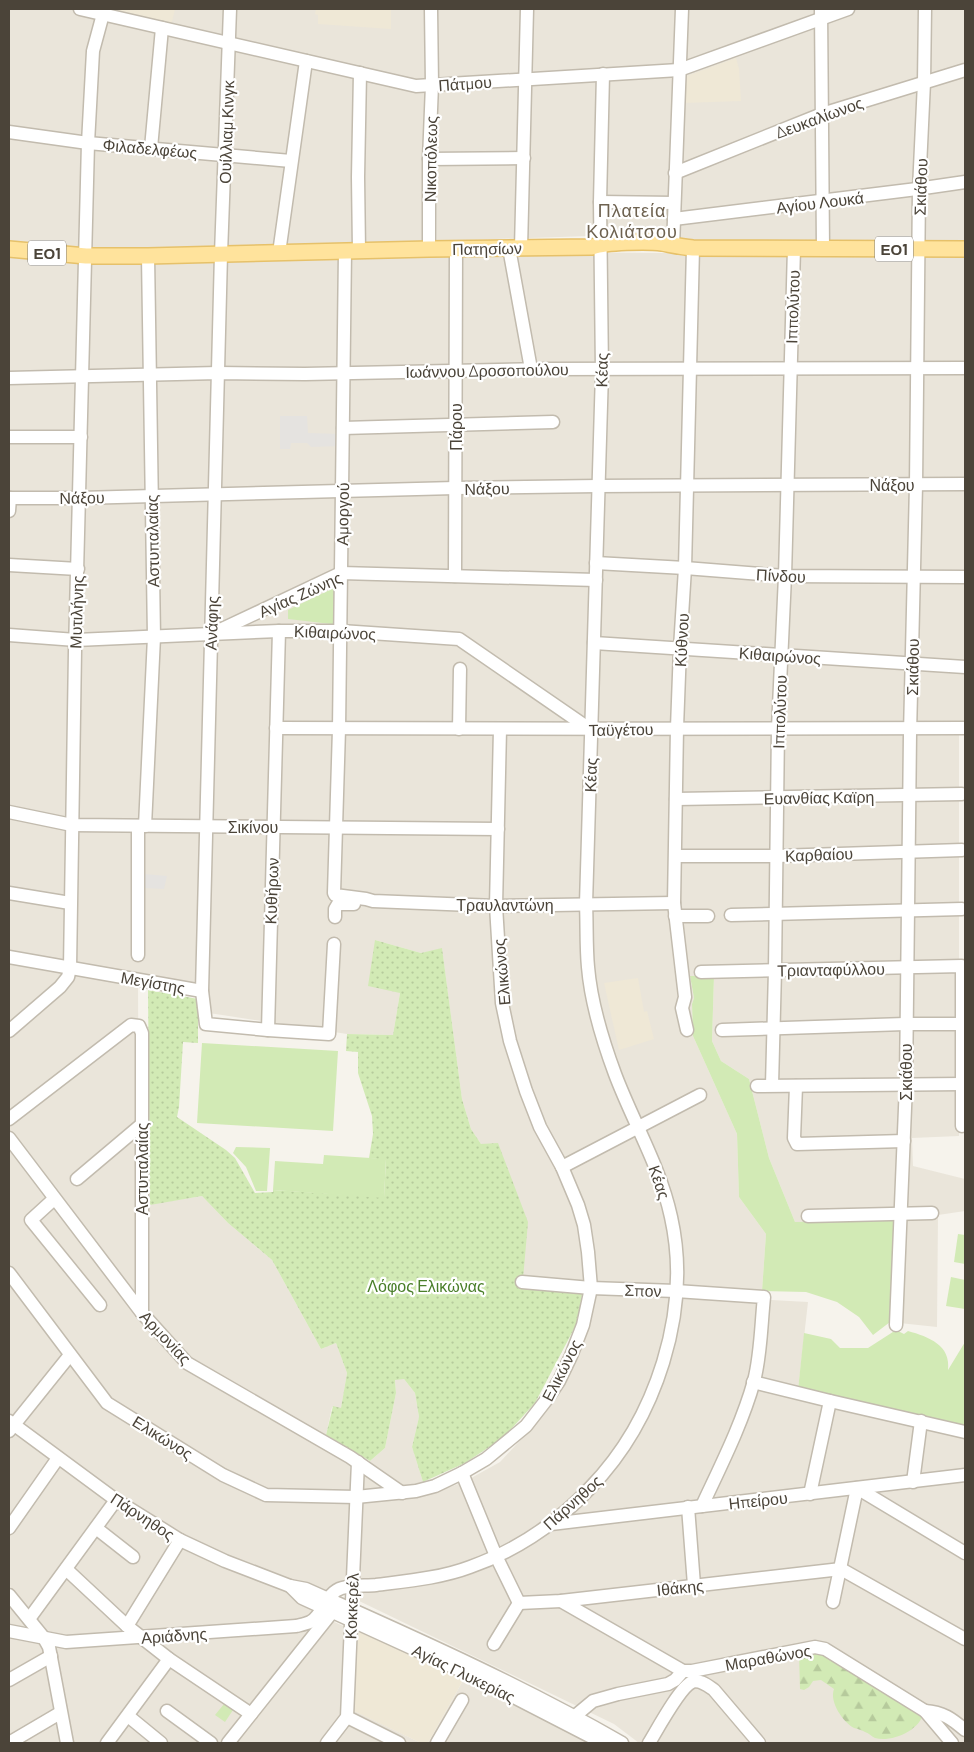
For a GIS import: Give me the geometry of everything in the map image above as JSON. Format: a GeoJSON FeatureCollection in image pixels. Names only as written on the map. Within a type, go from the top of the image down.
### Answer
{"type":"FeatureCollection","features":[{"type":"Feature","properties":{"kind":"main road","name":"Πατησίων"},"geometry":{"type":"LineString","coordinates":[[9,249],[86,256],[592,247],[601,244],[663,243],[693,248],[965,249]]}},
{"type":"Feature","properties":{"kind":"street","name":"Πάτμου"},"geometry":{"type":"LineString","coordinates":[[80,9],[416,86],[679,70],[821,14],[848,9]]}},
{"type":"Feature","properties":{"kind":"street","name":"Ουίλλιαμ Κινγκ"},"geometry":{"type":"LineString","coordinates":[[221,254],[230,9]]}},
{"type":"Feature","properties":{"kind":"street","name":"Νικοπόλεως"},"geometry":{"type":"LineString","coordinates":[[429,249],[429,159],[432,85],[431,9]]}},
{"type":"Feature","properties":{"kind":"street"},"geometry":{"type":"LineString","coordinates":[[528,9],[524,158],[515,248],[531,369]]}},
{"type":"Feature","properties":{"kind":"street"},"geometry":{"type":"LineString","coordinates":[[673,246],[682,9]]}},
{"type":"Feature","properties":{"kind":"street","name":"Σκιάθου"},"geometry":{"type":"LineString","coordinates":[[896,1325],[906,1084],[905,1024],[918,368],[919,188],[924,82],[924,9]]}},
{"type":"Feature","properties":{"kind":"street","name":"Μυτιλήνης"},"geometry":{"type":"LineString","coordinates":[[70,968],[88,143],[93,51],[103,14]]}},
{"type":"Feature","properties":{"kind":"street"},"geometry":{"type":"LineString","coordinates":[[821,14],[823,249]]}},
{"type":"Feature","properties":{"kind":"street"},"geometry":{"type":"LineString","coordinates":[[151,148],[162,28]]}},
{"type":"Feature","properties":{"kind":"street"},"geometry":{"type":"LineString","coordinates":[[279,253],[306,61]]}},
{"type":"Feature","properties":{"kind":"street","name":"Δευκαλίωνος"},"geometry":{"type":"LineString","coordinates":[[675,173],[822,114],[965,70]]}},
{"type":"Feature","properties":{"kind":"street","name":"Αμοργού"},"geometry":{"type":"LineString","coordinates":[[335,895],[344,373],[358,177],[360,73]]}},
{"type":"Feature","properties":{"kind":"street","name":"Κέας"},"geometry":{"type":"LineString","coordinates":[[603,74],[600,202],[602,369],[586,904],[588,964],[594,1007],[615,1075],[664,1190],[671,1218],[677,1265],[676,1291]]}},
{"type":"Feature","properties":{"kind":"street","name":"Φιλαδελφέως"},"geometry":{"type":"LineString","coordinates":[[9,132],[88,143],[291,161]]}},
{"type":"Feature","properties":{"kind":"street"},"geometry":{"type":"LineString","coordinates":[[429,159],[524,158]]}},
{"type":"Feature","properties":{"kind":"street","name":"Αγίου Λουκά"},"geometry":{"type":"LineString","coordinates":[[674,219],[965,182]]}},
{"type":"Feature","properties":{"kind":"street"},"geometry":{"type":"LineString","coordinates":[[600,202],[674,203]]}},
{"type":"Feature","properties":{"kind":"street","name":"Κύθνου"},"geometry":{"type":"LineString","coordinates":[[687,1030],[682,1008],[685,997],[674,903],[677,728],[685,568],[693,248]]}},
{"type":"Feature","properties":{"kind":"street","name":"Ιππολύτου"},"geometry":{"type":"LineString","coordinates":[[772,1086],[778,728],[785,576],[794,248]]}},
{"type":"Feature","properties":{"kind":"street","name":"Πάρου"},"geometry":{"type":"LineString","coordinates":[[455,576],[456,249]]}},
{"type":"Feature","properties":{"kind":"street","name":"Ανάφης"},"geometry":{"type":"LineString","coordinates":[[202,991],[221,254]]}},
{"type":"Feature","properties":{"kind":"street","name":"Αστυπαλαίας"},"geometry":{"type":"LineString","coordinates":[[138,955],[141,826],[154,637],[148,256]]}},
{"type":"Feature","properties":{"kind":"street","name":"Ιωάννου Δροσοπούλου"},"geometry":{"type":"LineString","coordinates":[[9,378],[150,374],[344,373],[531,369],[965,368]]}},
{"type":"Feature","properties":{"kind":"street"},"geometry":{"type":"LineString","coordinates":[[343,428],[553,422]]}},
{"type":"Feature","properties":{"kind":"street"},"geometry":{"type":"LineString","coordinates":[[9,437],[81,437]]}},
{"type":"Feature","properties":{"kind":"street","name":"Νάξου"},"geometry":{"type":"LineString","coordinates":[[9,498],[80,498],[455,488],[965,484]]}},
{"type":"Feature","properties":{"kind":"street"},"geometry":{"type":"LineString","coordinates":[[9,498],[9,511]]}},
{"type":"Feature","properties":{"kind":"street","name":"Πίνδου"},"geometry":{"type":"LineString","coordinates":[[596,562],[785,576],[965,577]]}},
{"type":"Feature","properties":{"kind":"street"},"geometry":{"type":"LineString","coordinates":[[9,565],[78,569]]}},
{"type":"Feature","properties":{"kind":"street","name":"Αγίας Ζώνης"},"geometry":{"type":"LineString","coordinates":[[9,635],[76,640],[211,634],[341,573],[596,580]]}},
{"type":"Feature","properties":{"kind":"street","name":"Κυθήρων"},"geometry":{"type":"LineString","coordinates":[[268,1030],[279,631]]}},
{"type":"Feature","properties":{"kind":"street","name":"Κιθαιρώνος"},"geometry":{"type":"LineString","coordinates":[[211,634],[341,631],[459,639],[591,730]]}},
{"type":"Feature","properties":{"kind":"street","name":"Κιθαιρώνος"},"geometry":{"type":"LineString","coordinates":[[594,643],[965,667]]}},
{"type":"Feature","properties":{"kind":"street"},"geometry":{"type":"LineString","coordinates":[[459,729],[460,669]]}},
{"type":"Feature","properties":{"kind":"street","name":"Ταϋγέτου"},"geometry":{"type":"LineString","coordinates":[[276,728],[591,730],[677,728],[965,728]]}},
{"type":"Feature","properties":{"kind":"street","name":"Ελικώνος"},"geometry":{"type":"LineString","coordinates":[[9,1273],[107,1403],[235,1480],[266,1495],[356,1497],[402,1493],[435,1486],[486,1459],[512,1440],[526,1426],[559,1381],[583,1325],[591,1288],[584,1226],[578,1206],[562,1167],[533,1110],[510,1041],[502,1002],[496,906],[500,729]]}},
{"type":"Feature","properties":{"kind":"street","name":"Ευανθίας Καϊρη"},"geometry":{"type":"LineString","coordinates":[[676,799],[962,794]]}},
{"type":"Feature","properties":{"kind":"street","name":"Σικίνου"},"geometry":{"type":"LineString","coordinates":[[9,812],[72,824],[498,829]]}},
{"type":"Feature","properties":{"kind":"street","name":"Καρθαίου"},"geometry":{"type":"LineString","coordinates":[[676,856],[777,856],[962,850]]}},
{"type":"Feature","properties":{"kind":"street"},"geometry":{"type":"LineString","coordinates":[[9,893],[70,903]]}},
{"type":"Feature","properties":{"kind":"street","name":"Τραυλαντώνη"},"geometry":{"type":"LineString","coordinates":[[335,895],[366,898],[373,901],[496,906],[674,903]]}},
{"type":"Feature","properties":{"kind":"street"},"geometry":{"type":"LineString","coordinates":[[335,917],[335,909],[338,904],[373,901]]}},
{"type":"Feature","properties":{"kind":"street"},"geometry":{"type":"LineString","coordinates":[[731,915],[962,909]]}},
{"type":"Feature","properties":{"kind":"street"},"geometry":{"type":"LineString","coordinates":[[675,916],[708,916]]}},
{"type":"Feature","properties":{"kind":"street","name":"Μεγίστης"},"geometry":{"type":"LineString","coordinates":[[9,957],[202,991],[206,1024],[328,1034],[334,944]]}},
{"type":"Feature","properties":{"kind":"street","name":"Τριανταφύλλου"},"geometry":{"type":"LineString","coordinates":[[701,972],[962,966],[962,1024]]}},
{"type":"Feature","properties":{"kind":"street"},"geometry":{"type":"LineString","coordinates":[[9,1031],[60,987],[68,976],[70,968]]}},
{"type":"Feature","properties":{"kind":"street"},"geometry":{"type":"LineString","coordinates":[[722,1030],[962,1024],[962,1126]]}},
{"type":"Feature","properties":{"kind":"street","name":"Αστυπαλαίας"},"geometry":{"type":"LineString","coordinates":[[9,1119],[130,1025],[139,1026],[142,1033],[142,1312]]}},
{"type":"Feature","properties":{"kind":"street"},"geometry":{"type":"LineString","coordinates":[[757,1086],[962,1084]]}},
{"type":"Feature","properties":{"kind":"street"},"geometry":{"type":"LineString","coordinates":[[796,1086],[794,1138],[797,1144],[904,1142]]}},
{"type":"Feature","properties":{"kind":"street"},"geometry":{"type":"LineString","coordinates":[[562,1167],[700,1095]]}},
{"type":"Feature","properties":{"kind":"street"},"geometry":{"type":"LineString","coordinates":[[77,1179],[141,1125]]}},
{"type":"Feature","properties":{"kind":"street","name":"Αρμονίας"},"geometry":{"type":"LineString","coordinates":[[9,1138],[142,1312],[187,1363],[358,1462],[402,1493]]}},
{"type":"Feature","properties":{"kind":"street"},"geometry":{"type":"LineString","coordinates":[[54,1199],[31,1220],[100,1305]]}},
{"type":"Feature","properties":{"kind":"street"},"geometry":{"type":"LineString","coordinates":[[808,1216],[932,1213]]}},
{"type":"Feature","properties":{"kind":"street","name":"Σπον"},"geometry":{"type":"LineString","coordinates":[[522,1282],[591,1288],[764,1296],[759,1349],[753,1382]]}},
{"type":"Feature","properties":{"kind":"street","name":"Πάρνηθος"},"geometry":{"type":"LineString","coordinates":[[338,1608],[339,1589],[446,1575],[496,1556],[551,1524],[590,1489],[633,1430],[646,1405],[666,1350],[672,1324],[676,1291]]}},
{"type":"Feature","properties":{"kind":"street"},"geometry":{"type":"LineString","coordinates":[[10,1424],[70,1355]]}},
{"type":"Feature","properties":{"kind":"street"},"geometry":{"type":"LineString","coordinates":[[702,1506],[733,1439],[753,1382],[965,1432]]}},
{"type":"Feature","properties":{"kind":"street"},"geometry":{"type":"LineString","coordinates":[[810,1494],[830,1401]]}},
{"type":"Feature","properties":{"kind":"street"},"geometry":{"type":"LineString","coordinates":[[913,1482],[921,1421]]}},
{"type":"Feature","properties":{"kind":"street","name":"Πάρνηθος"},"geometry":{"type":"LineString","coordinates":[[10,1424],[116,1500],[180,1540],[225,1561],[290,1586],[302,1598],[338,1608],[423,1640]]}},
{"type":"Feature","properties":{"kind":"street"},"geometry":{"type":"LineString","coordinates":[[9,1528],[58,1458]]}},
{"type":"Feature","properties":{"kind":"street","name":"Κοκκερέλ"},"geometry":{"type":"LineString","coordinates":[[347,1717],[338,1608],[352,1587],[358,1462]]}},
{"type":"Feature","properties":{"kind":"street"},"geometry":{"type":"LineString","coordinates":[[462,1473],[496,1556],[519,1603],[494,1644]]}},
{"type":"Feature","properties":{"kind":"street","name":"Ηπείρου"},"geometry":{"type":"LineString","coordinates":[[551,1524],[965,1475]]}},
{"type":"Feature","properties":{"kind":"street"},"geometry":{"type":"LineString","coordinates":[[833,1602],[858,1488],[965,1553]]}},
{"type":"Feature","properties":{"kind":"street"},"geometry":{"type":"LineString","coordinates":[[29,1619],[116,1500]]}},
{"type":"Feature","properties":{"kind":"street"},"geometry":{"type":"LineString","coordinates":[[688,1507],[694,1586]]}},
{"type":"Feature","properties":{"kind":"street"},"geometry":{"type":"LineString","coordinates":[[96,1528],[134,1556]]}},
{"type":"Feature","properties":{"kind":"street"},"geometry":{"type":"LineString","coordinates":[[127,1626],[180,1540]]}},
{"type":"Feature","properties":{"kind":"street"},"geometry":{"type":"LineString","coordinates":[[841,1569],[965,1639]]}},
{"type":"Feature","properties":{"kind":"street","name":"Ιθάκης"},"geometry":{"type":"LineString","coordinates":[[519,1603],[561,1601],[841,1569]]}},
{"type":"Feature","properties":{"kind":"street"},"geometry":{"type":"LineString","coordinates":[[66,1570],[127,1626],[169,1659],[251,1714]]}},
{"type":"Feature","properties":{"kind":"street"},"geometry":{"type":"LineString","coordinates":[[9,1594],[44,1638],[51,1656],[60,1714],[67,1743]]}},
{"type":"Feature","properties":{"kind":"street"},"geometry":{"type":"LineString","coordinates":[[561,1601],[684,1671],[676,1680],[668,1684],[593,1701],[575,1716]]}},
{"type":"Feature","properties":{"kind":"street"},"geometry":{"type":"LineString","coordinates":[[228,1743],[316,1625],[338,1608]]}},
{"type":"Feature","properties":{"kind":"street","name":"Αγίας Γλυκερίας"},"geometry":{"type":"LineString","coordinates":[[338,1608],[603,1743]]}},
{"type":"Feature","properties":{"kind":"street","name":"Αριάδνης"},"geometry":{"type":"LineString","coordinates":[[9,1631],[66,1642],[316,1625]]}},
{"type":"Feature","properties":{"kind":"street","name":"Αγίας Γλυκερίας"},"geometry":{"type":"LineString","coordinates":[[423,1640],[575,1716],[622,1743]]}},
{"type":"Feature","properties":{"kind":"street","name":"Μαραθώνος"},"geometry":{"type":"LineString","coordinates":[[684,1671],[815,1648],[825,1649],[925,1711],[952,1743]]}},
{"type":"Feature","properties":{"kind":"street"},"geometry":{"type":"LineString","coordinates":[[9,1680],[51,1656]]}},
{"type":"Feature","properties":{"kind":"street"},"geometry":{"type":"LineString","coordinates":[[106,1743],[169,1659]]}},
{"type":"Feature","properties":{"kind":"street"},"geometry":{"type":"LineString","coordinates":[[649,1743],[683,1689],[692,1682],[706,1684],[714,1690],[759,1743]]}},
{"type":"Feature","properties":{"kind":"street"},"geometry":{"type":"LineString","coordinates":[[437,1743],[462,1700]]}},
{"type":"Feature","properties":{"kind":"street"},"geometry":{"type":"LineString","coordinates":[[167,1711],[211,1743]]}},
{"type":"Feature","properties":{"kind":"street","name":"Μαραθώνος"},"geometry":{"type":"LineString","coordinates":[[925,1711],[937,1712],[948,1716],[965,1730]]}},
{"type":"Feature","properties":{"kind":"street"},"geometry":{"type":"LineString","coordinates":[[9,1743],[60,1714]]}},
{"type":"Feature","properties":{"kind":"street"},"geometry":{"type":"LineString","coordinates":[[128,1716],[161,1743]]}},
{"type":"Feature","properties":{"kind":"street"},"geometry":{"type":"LineString","coordinates":[[327,1743],[347,1717],[399,1743]]}},
{"type":"Feature","properties":{"kind":"shaded area"},"geometry":{"type":"Polygon","coordinates":[[[9,9],[427,9],[430,241],[89,253],[9,242],[9,9]]]}},
{"type":"Feature","properties":{"kind":"shaded area"},"geometry":{"type":"Polygon","coordinates":[[[98,9],[175,9],[171,26],[98,9]]]}},
{"type":"Feature","properties":{"kind":"shaded area"},"geometry":{"type":"Polygon","coordinates":[[[316,9],[391,9],[391,29],[318,24],[318,15],[315,14],[316,9]]]}},
{"type":"Feature","properties":{"kind":"shaded area"},"geometry":{"type":"Polygon","coordinates":[[[432,9],[965,9],[965,241],[668,241],[657,234],[604,233],[589,236],[437,241],[432,9]]]}},
{"type":"Feature","properties":{"kind":"shaded area"},"geometry":{"type":"Polygon","coordinates":[[[736,58],[739,69],[741,101],[683,103],[684,77],[736,58]]]}},
{"type":"Feature","properties":{"kind":"shaded area"},"geometry":{"type":"Polygon","coordinates":[[[522,252],[965,255],[965,723],[959,724],[959,1136],[912,1138],[913,1166],[965,1179],[965,1211],[938,1215],[937,1327],[890,1322],[895,1221],[795,1222],[769,1158],[749,1079],[721,1061],[712,1041],[714,976],[690,976],[694,998],[692,1004],[693,1036],[737,1134],[739,1197],[766,1234],[762,1291],[523,1279],[481,1144],[471,1129],[462,1099],[442,949],[421,953],[375,940],[400,993],[393,1035],[347,1034],[209,1013],[203,989],[75,965],[89,262],[522,252]]]}},
{"type":"Feature","properties":{"kind":"shaded area"},"geometry":{"type":"Polygon","coordinates":[[[9,253],[84,261],[70,965],[9,954],[9,253]]]}},
{"type":"Feature","properties":{"kind":"shaded area"},"geometry":{"type":"Polygon","coordinates":[[[280,416],[307,416],[308,433],[340,434],[340,446],[311,447],[307,443],[291,443],[290,449],[280,449],[280,416]]]}},
{"type":"Feature","properties":{"kind":"shaded area"},"geometry":{"type":"Polygon","coordinates":[[[144,874],[167,876],[164,889],[144,888],[144,874]]]}},
{"type":"Feature","properties":{"kind":"shaded area"},"geometry":{"type":"Polygon","coordinates":[[[9,959],[138,982],[139,1206],[202,1196],[228,1223],[272,1260],[321,1349],[336,1343],[347,1373],[341,1409],[332,1407],[326,1435],[319,1447],[350,1464],[350,1580],[223,1743],[71,1743],[54,1649],[9,1585],[9,959]]]}},
{"type":"Feature","properties":{"kind":"shaded area"},"geometry":{"type":"Polygon","coordinates":[[[638,978],[644,1012],[647,1011],[654,1039],[619,1050],[604,983],[638,978]]]}},
{"type":"Feature","properties":{"kind":"shaded area"},"geometry":{"type":"Polygon","coordinates":[[[593,1290],[808,1302],[798,1390],[965,1428],[965,1743],[639,1743],[614,1724],[357,1600],[362,1472],[370,1461],[385,1448],[396,1393],[395,1379],[404,1379],[415,1393],[419,1417],[412,1447],[423,1482],[424,1496],[464,1482],[500,1462],[527,1433],[562,1387],[593,1290]]]}},
{"type":"Feature","properties":{"kind":"shaded area"},"geometry":{"type":"Polygon","coordinates":[[[9,1595],[36,1632],[45,1653],[63,1743],[9,1743],[9,1595]]]}},
{"type":"Feature","properties":{"kind":"shaded area"},"geometry":{"type":"Polygon","coordinates":[[[332,1621],[359,1633],[351,1709],[421,1743],[232,1743],[332,1621]]]}},
{"type":"Feature","properties":{"kind":"shaded area"},"geometry":{"type":"Polygon","coordinates":[[[359,1632],[465,1677],[428,1743],[421,1743],[350,1709],[359,1632]]]}},
{"type":"Feature","properties":{"kind":"shaded area"},"geometry":{"type":"Polygon","coordinates":[[[465,1677],[592,1743],[428,1743],[465,1677]]]}},
{"type":"Feature","properties":{"kind":"green space"},"geometry":{"type":"Polygon","coordinates":[[[340,585],[340,625],[288,619],[288,610],[340,585]]]}},
{"type":"Feature","properties":{"kind":"green space","name":"Λόφος Ελικώνας"},"geometry":{"type":"Polygon","coordinates":[[[375,940],[421,953],[442,948],[462,1099],[471,1129],[481,1144],[498,1143],[528,1222],[523,1279],[582,1283],[577,1323],[535,1403],[503,1438],[465,1463],[423,1482],[412,1447],[419,1417],[415,1393],[404,1379],[395,1380],[396,1393],[385,1448],[370,1461],[326,1435],[333,1406],[341,1408],[347,1373],[336,1343],[321,1349],[272,1260],[228,1223],[202,1196],[150,1205],[148,990],[198,999],[198,1043],[183,1042],[177,1117],[235,1158],[255,1193],[273,1192],[273,1190],[384,1197],[386,1160],[369,1158],[373,1134],[372,1116],[358,1073],[358,1052],[346,1051],[347,1034],[393,1035],[400,993],[368,986],[375,940]]]}},
{"type":"Feature","properties":{"kind":"green space"},"geometry":{"type":"Polygon","coordinates":[[[690,976],[714,976],[712,1041],[721,1061],[749,1079],[769,1158],[795,1222],[895,1220],[890,1322],[873,1335],[859,1317],[837,1302],[806,1292],[762,1291],[766,1234],[739,1197],[737,1134],[693,1036],[692,1004],[694,998],[690,976]]]}},
{"type":"Feature","properties":{"kind":"green space"},"geometry":{"type":"Polygon","coordinates":[[[202,1043],[338,1051],[333,1131],[197,1123],[202,1043]]]}},
{"type":"Feature","properties":{"kind":"green space"},"geometry":{"type":"Polygon","coordinates":[[[236,1147],[270,1148],[267,1191],[256,1191],[246,1167],[233,1153],[236,1147]]]}},
{"type":"Feature","properties":{"kind":"green space"},"geometry":{"type":"Polygon","coordinates":[[[324,1155],[386,1159],[384,1198],[273,1190],[275,1161],[323,1164],[324,1155]]]}},
{"type":"Feature","properties":{"kind":"green space"},"geometry":{"type":"Polygon","coordinates":[[[958,1234],[965,1235],[965,1264],[954,1262],[958,1234]]]}},
{"type":"Feature","properties":{"kind":"green space"},"geometry":{"type":"Polygon","coordinates":[[[951,1277],[965,1280],[965,1309],[946,1306],[951,1277]]]}},
{"type":"Feature","properties":{"kind":"green space"},"geometry":{"type":"Polygon","coordinates":[[[896,1330],[904,1334],[908,1331],[916,1333],[937,1343],[946,1354],[948,1370],[965,1342],[965,1428],[798,1390],[804,1333],[831,1339],[840,1348],[868,1348],[896,1330]]]}},
{"type":"Feature","properties":{"kind":"green space"},"geometry":{"type":"Polygon","coordinates":[[[822,1651],[923,1713],[917,1725],[897,1737],[889,1739],[875,1738],[854,1728],[846,1721],[838,1711],[833,1700],[834,1689],[821,1680],[813,1681],[804,1690],[800,1689],[799,1654],[822,1651]]]}},
{"type":"Feature","properties":{"kind":"green space"},"geometry":{"type":"Polygon","coordinates":[[[224,1704],[233,1710],[225,1722],[215,1715],[224,1704]]]}},
{"type":"Feature","properties":{"kind":"district","name":"Πλατεία Κολιάτσου"},"geometry":{"type":"Point","coordinates":[632,220]}}]}
